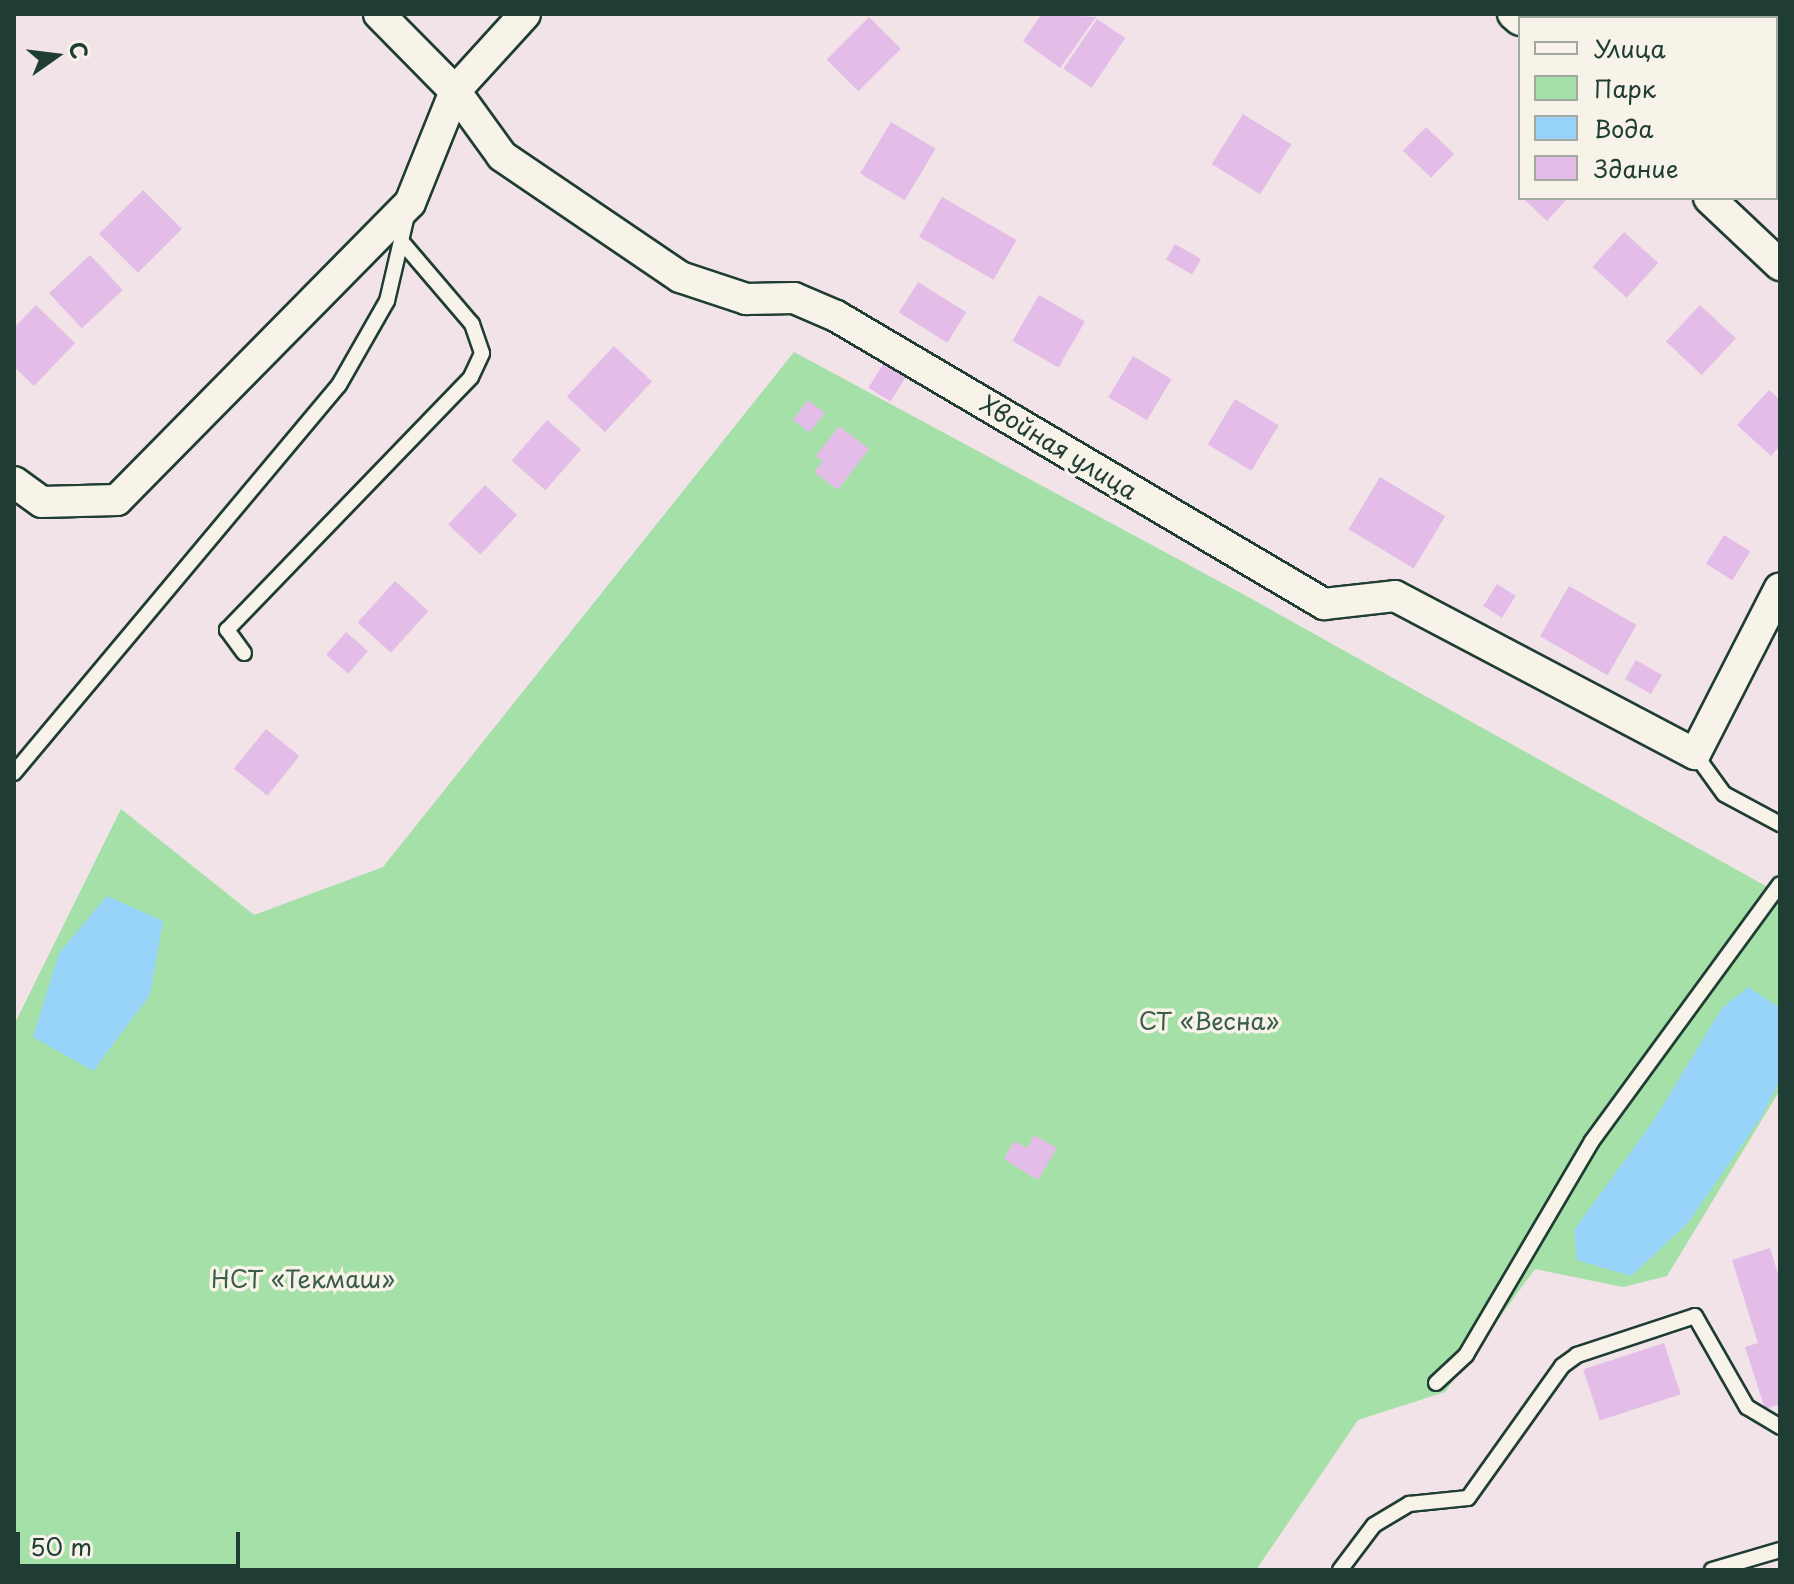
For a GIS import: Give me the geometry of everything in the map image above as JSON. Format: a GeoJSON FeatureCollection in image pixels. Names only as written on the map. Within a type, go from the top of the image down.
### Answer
{"type":"FeatureCollection","features":[{"type":"Feature","properties":{"kind":"street","name":"Хвойная улица"},"geometry":{"type":"LineString","coordinates":[[379,14],[455,91],[502,156],[680,277],[746,299],[794,298],[815,306],[1324,604],[1395,596],[1695,754]]}},
{"type":"Feature","properties":{"kind":"street"},"geometry":{"type":"LineString","coordinates":[[14,482],[42,502],[117,500],[410,203],[455,91],[525,14]]}},
{"type":"Feature","properties":{"kind":"street"},"geometry":{"type":"LineString","coordinates":[[1711,200],[1780,265]]}},
{"type":"Feature","properties":{"kind":"street"},"geometry":{"type":"LineString","coordinates":[[1695,754],[1780,588]]}},
{"type":"Feature","properties":{"kind":"lane"},"geometry":{"type":"LineString","coordinates":[[14,773],[339,385],[387,301],[410,203]]}},
{"type":"Feature","properties":{"kind":"lane"},"geometry":{"type":"LineString","coordinates":[[244,653],[227,630],[471,377],[482,353],[472,324],[401,241]]}},
{"type":"Feature","properties":{"kind":"lane"},"geometry":{"type":"LineString","coordinates":[[1695,754],[1724,794],[1780,824]]}},
{"type":"Feature","properties":{"kind":"lane"},"geometry":{"type":"LineString","coordinates":[[1436,1383],[1466,1355],[1592,1141],[1780,884]]}},
{"type":"Feature","properties":{"kind":"lane"},"geometry":{"type":"LineString","coordinates":[[1340,1570],[1374,1525],[1409,1504],[1468,1498],[1562,1366],[1577,1355],[1695,1316],[1747,1407],[1780,1427]]}},
{"type":"Feature","properties":{"kind":"lane"},"geometry":{"type":"LineString","coordinates":[[1712,1570],[1780,1550]]}},
{"type":"Feature","properties":{"kind":"green space","name":"СТ «Весна»"},"geometry":{"type":"Polygon","coordinates":[[[794,352],[1250,598],[1780,894],[1780,1090],[1667,1276],[1623,1287],[1535,1269],[1445,1392],[1358,1420],[1256,1570],[14,1570],[14,1025],[121,809],[254,915],[383,867],[794,352]]]}},
{"type":"Feature","properties":{"kind":"water"},"geometry":{"type":"Polygon","coordinates":[[[107,896],[163,921],[150,995],[93,1071],[33,1037],[59,953],[107,896]]]}},
{"type":"Feature","properties":{"kind":"water"},"geometry":{"type":"Polygon","coordinates":[[[1748,987],[1780,1008],[1780,1080],[1762,1116],[1688,1223],[1631,1276],[1577,1260],[1574,1230],[1654,1120],[1722,1008],[1748,987]]]}},
{"type":"Feature","properties":{"kind":"building"},"geometry":{"type":"Polygon","coordinates":[[[1042,14],[1096,17],[1060,68],[1023,41],[1042,14]]]}},
{"type":"Feature","properties":{"kind":"building"},"geometry":{"type":"Polygon","coordinates":[[[869,17],[901,49],[858,91],[827,59],[869,17]]]}},
{"type":"Feature","properties":{"kind":"building"},"geometry":{"type":"Polygon","coordinates":[[[1097,19],[1125,38],[1092,88],[1063,69],[1097,19]]]}},
{"type":"Feature","properties":{"kind":"building"},"geometry":{"type":"Polygon","coordinates":[[[1243,114],[1291,144],[1260,194],[1212,164],[1243,114]]]}},
{"type":"Feature","properties":{"kind":"building"},"geometry":{"type":"Polygon","coordinates":[[[891,122],[936,149],[905,200],[860,173],[891,122]]]}},
{"type":"Feature","properties":{"kind":"building"},"geometry":{"type":"Polygon","coordinates":[[[1426,127],[1454,154],[1431,178],[1403,151],[1426,127]]]}},
{"type":"Feature","properties":{"kind":"building"},"geometry":{"type":"Polygon","coordinates":[[[143,190],[182,229],[138,273],[99,234],[143,190]]]}},
{"type":"Feature","properties":{"kind":"building"},"geometry":{"type":"Polygon","coordinates":[[[942,197],[1016,240],[993,280],[919,237],[942,197]]]}},
{"type":"Feature","properties":{"kind":"building"},"geometry":{"type":"Polygon","coordinates":[[[1525,200],[1566,200],[1547,221],[1525,200]]]}},
{"type":"Feature","properties":{"kind":"building"},"geometry":{"type":"Polygon","coordinates":[[[1624,232],[1658,263],[1627,298],[1593,267],[1624,232]]]}},
{"type":"Feature","properties":{"kind":"building"},"geometry":{"type":"Polygon","coordinates":[[[1175,244],[1201,259],[1192,275],[1166,260],[1175,244]]]}},
{"type":"Feature","properties":{"kind":"building"},"geometry":{"type":"Polygon","coordinates":[[[90,255],[123,290],[82,328],[49,293],[90,255]]]}},
{"type":"Feature","properties":{"kind":"building"},"geometry":{"type":"Polygon","coordinates":[[[918,282],[966,312],[947,343],[899,313],[918,282]]]}},
{"type":"Feature","properties":{"kind":"building"},"geometry":{"type":"Polygon","coordinates":[[[1039,295],[1085,322],[1058,367],[1012,341],[1039,295]]]}},
{"type":"Feature","properties":{"kind":"building"},"geometry":{"type":"Polygon","coordinates":[[[36,305],[75,343],[34,386],[14,367],[14,328],[36,305]]]}},
{"type":"Feature","properties":{"kind":"building"},"geometry":{"type":"Polygon","coordinates":[[[1700,305],[1736,338],[1702,375],[1666,342],[1700,305]]]}},
{"type":"Feature","properties":{"kind":"building"},"geometry":{"type":"Polygon","coordinates":[[[614,346],[652,381],[605,432],[567,396],[614,346]]]}},
{"type":"Feature","properties":{"kind":"building"},"geometry":{"type":"Polygon","coordinates":[[[1133,356],[1172,379],[1147,420],[1108,397],[1133,356]]]}},
{"type":"Feature","properties":{"kind":"building"},"geometry":{"type":"Polygon","coordinates":[[[887,358],[909,372],[891,401],[868,388],[887,358]]]}},
{"type":"Feature","properties":{"kind":"building"},"geometry":{"type":"Polygon","coordinates":[[[1769,390],[1780,400],[1780,446],[1771,456],[1737,425],[1769,390]]]}},
{"type":"Feature","properties":{"kind":"building"},"geometry":{"type":"Polygon","coordinates":[[[1235,399],[1279,425],[1251,471],[1208,444],[1235,399]]]}},
{"type":"Feature","properties":{"kind":"building"},"geometry":{"type":"Polygon","coordinates":[[[808,400],[825,413],[810,433],[793,420],[808,400]]]}},
{"type":"Feature","properties":{"kind":"building"},"geometry":{"type":"Polygon","coordinates":[[[547,420],[581,450],[546,490],[512,461],[547,420]]]}},
{"type":"Feature","properties":{"kind":"building"},"geometry":{"type":"Polygon","coordinates":[[[839,426],[869,449],[838,490],[814,472],[823,461],[816,456],[839,426]]]}},
{"type":"Feature","properties":{"kind":"building"},"geometry":{"type":"Polygon","coordinates":[[[1380,477],[1445,516],[1414,568],[1349,529],[1380,477]]]}},
{"type":"Feature","properties":{"kind":"building"},"geometry":{"type":"Polygon","coordinates":[[[485,485],[517,515],[480,555],[448,524],[485,485]]]}},
{"type":"Feature","properties":{"kind":"building"},"geometry":{"type":"Polygon","coordinates":[[[1724,535],[1750,551],[1732,580],[1706,564],[1724,535]]]}},
{"type":"Feature","properties":{"kind":"building"},"geometry":{"type":"Polygon","coordinates":[[[395,581],[428,611],[391,653],[358,623],[395,581]]]}},
{"type":"Feature","properties":{"kind":"building"},"geometry":{"type":"Polygon","coordinates":[[[1497,584],[1516,596],[1502,618],[1483,606],[1497,584]]]}},
{"type":"Feature","properties":{"kind":"building"},"geometry":{"type":"Polygon","coordinates":[[[1569,586],[1637,625],[1608,675],[1540,636],[1569,586]]]}},
{"type":"Feature","properties":{"kind":"building"},"geometry":{"type":"Polygon","coordinates":[[[346,632],[368,651],[348,674],[326,655],[346,632]]]}},
{"type":"Feature","properties":{"kind":"building"},"geometry":{"type":"Polygon","coordinates":[[[1636,660],[1662,675],[1651,694],[1625,679],[1636,660]]]}},
{"type":"Feature","properties":{"kind":"building"},"geometry":{"type":"Polygon","coordinates":[[[266,729],[299,756],[267,796],[234,769],[266,729]]]}},
{"type":"Feature","properties":{"kind":"building"},"geometry":{"type":"Polygon","coordinates":[[[1034,1135],[1057,1148],[1038,1180],[1004,1159],[1014,1141],[1027,1148],[1034,1135]]]}},
{"type":"Feature","properties":{"kind":"building"},"geometry":{"type":"Polygon","coordinates":[[[1770,1248],[1780,1280],[1780,1404],[1765,1409],[1745,1347],[1758,1343],[1732,1260],[1770,1248]]]}},
{"type":"Feature","properties":{"kind":"building"},"geometry":{"type":"Polygon","coordinates":[[[1664,1343],[1681,1394],[1600,1421],[1583,1369],[1664,1343]]]}},
{"type":"Feature","properties":{"kind":"park label","name":"НСТ «Текмаш»"},"geometry":{"type":"Point","coordinates":[303,1279]}}]}
